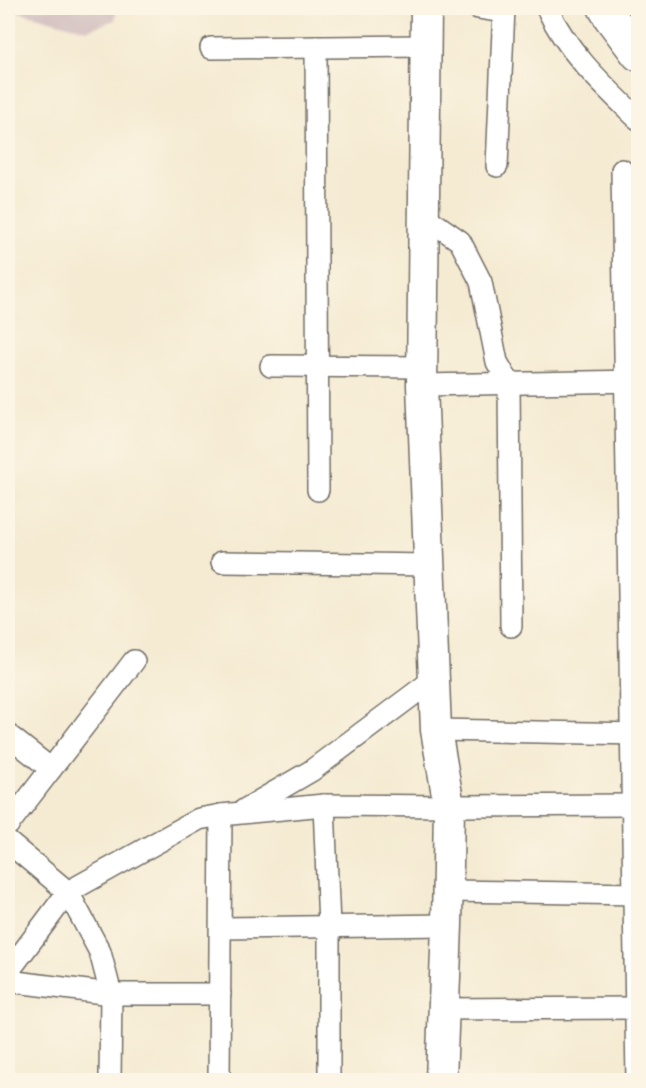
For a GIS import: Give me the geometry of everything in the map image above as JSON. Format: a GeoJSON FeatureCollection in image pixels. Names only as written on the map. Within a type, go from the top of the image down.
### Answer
{"type":"FeatureCollection","features":[{"type":"Feature","properties":{"kind":"highway"},"geometry":{"type":"LineString","coordinates":[[605,8],[639,54]]}},
{"type":"Feature","properties":{"kind":"street"},"geometry":{"type":"LineString","coordinates":[[426,8],[422,376],[436,730],[449,806],[441,1080]]}},
{"type":"Feature","properties":{"kind":"street"},"geometry":{"type":"LineString","coordinates":[[478,8],[503,10],[497,166]]}},
{"type":"Feature","properties":{"kind":"street"},"geometry":{"type":"LineString","coordinates":[[547,8],[555,26],[580,60],[639,119]]}},
{"type":"Feature","properties":{"kind":"street"},"geometry":{"type":"LineString","coordinates":[[211,48],[425,45]]}},
{"type":"Feature","properties":{"kind":"street"},"geometry":{"type":"LineString","coordinates":[[316,47],[318,490]]}},
{"type":"Feature","properties":{"kind":"street"},"geometry":{"type":"LineString","coordinates":[[622,170],[632,381],[636,1080]]}},
{"type":"Feature","properties":{"kind":"street"},"geometry":{"type":"LineString","coordinates":[[424,216],[460,241],[481,282],[497,362],[509,383],[511,626]]}},
{"type":"Feature","properties":{"kind":"street"},"geometry":{"type":"LineString","coordinates":[[271,366],[317,367],[509,383],[632,381]]}},
{"type":"Feature","properties":{"kind":"street"},"geometry":{"type":"LineString","coordinates":[[222,562],[429,565]]}},
{"type":"Feature","properties":{"kind":"street"},"geometry":{"type":"LineString","coordinates":[[8,825],[134,661]]}},
{"type":"Feature","properties":{"kind":"street"},"geometry":{"type":"LineString","coordinates":[[230,814],[311,771],[434,680]]}},
{"type":"Feature","properties":{"kind":"street"},"geometry":{"type":"LineString","coordinates":[[436,730],[635,734]]}},
{"type":"Feature","properties":{"kind":"street"},"geometry":{"type":"LineString","coordinates":[[8,735],[51,768]]}},
{"type":"Feature","properties":{"kind":"street"},"geometry":{"type":"LineString","coordinates":[[8,972],[68,892],[199,819],[324,805],[633,805]]}},
{"type":"Feature","properties":{"kind":"street"},"geometry":{"type":"LineString","coordinates":[[324,805],[329,926],[329,1080]]}},
{"type":"Feature","properties":{"kind":"street"},"geometry":{"type":"LineString","coordinates":[[219,1080],[220,928],[230,814]]}},
{"type":"Feature","properties":{"kind":"street"},"geometry":{"type":"LineString","coordinates":[[8,842],[68,892],[100,952],[111,994],[110,1080]]}},
{"type":"Feature","properties":{"kind":"street"},"geometry":{"type":"LineString","coordinates":[[448,891],[636,894]]}},
{"type":"Feature","properties":{"kind":"street"},"geometry":{"type":"LineString","coordinates":[[220,928],[447,925]]}},
{"type":"Feature","properties":{"kind":"street"},"geometry":{"type":"LineString","coordinates":[[8,981],[111,994],[220,994]]}},
{"type":"Feature","properties":{"kind":"street"},"geometry":{"type":"LineString","coordinates":[[444,1009],[637,1008]]}},
{"type":"Feature","properties":{"kind":"shaded area"},"geometry":{"type":"Polygon","coordinates":[[[8,8],[117,8],[115,20],[87,30],[8,8]]]}}]}
